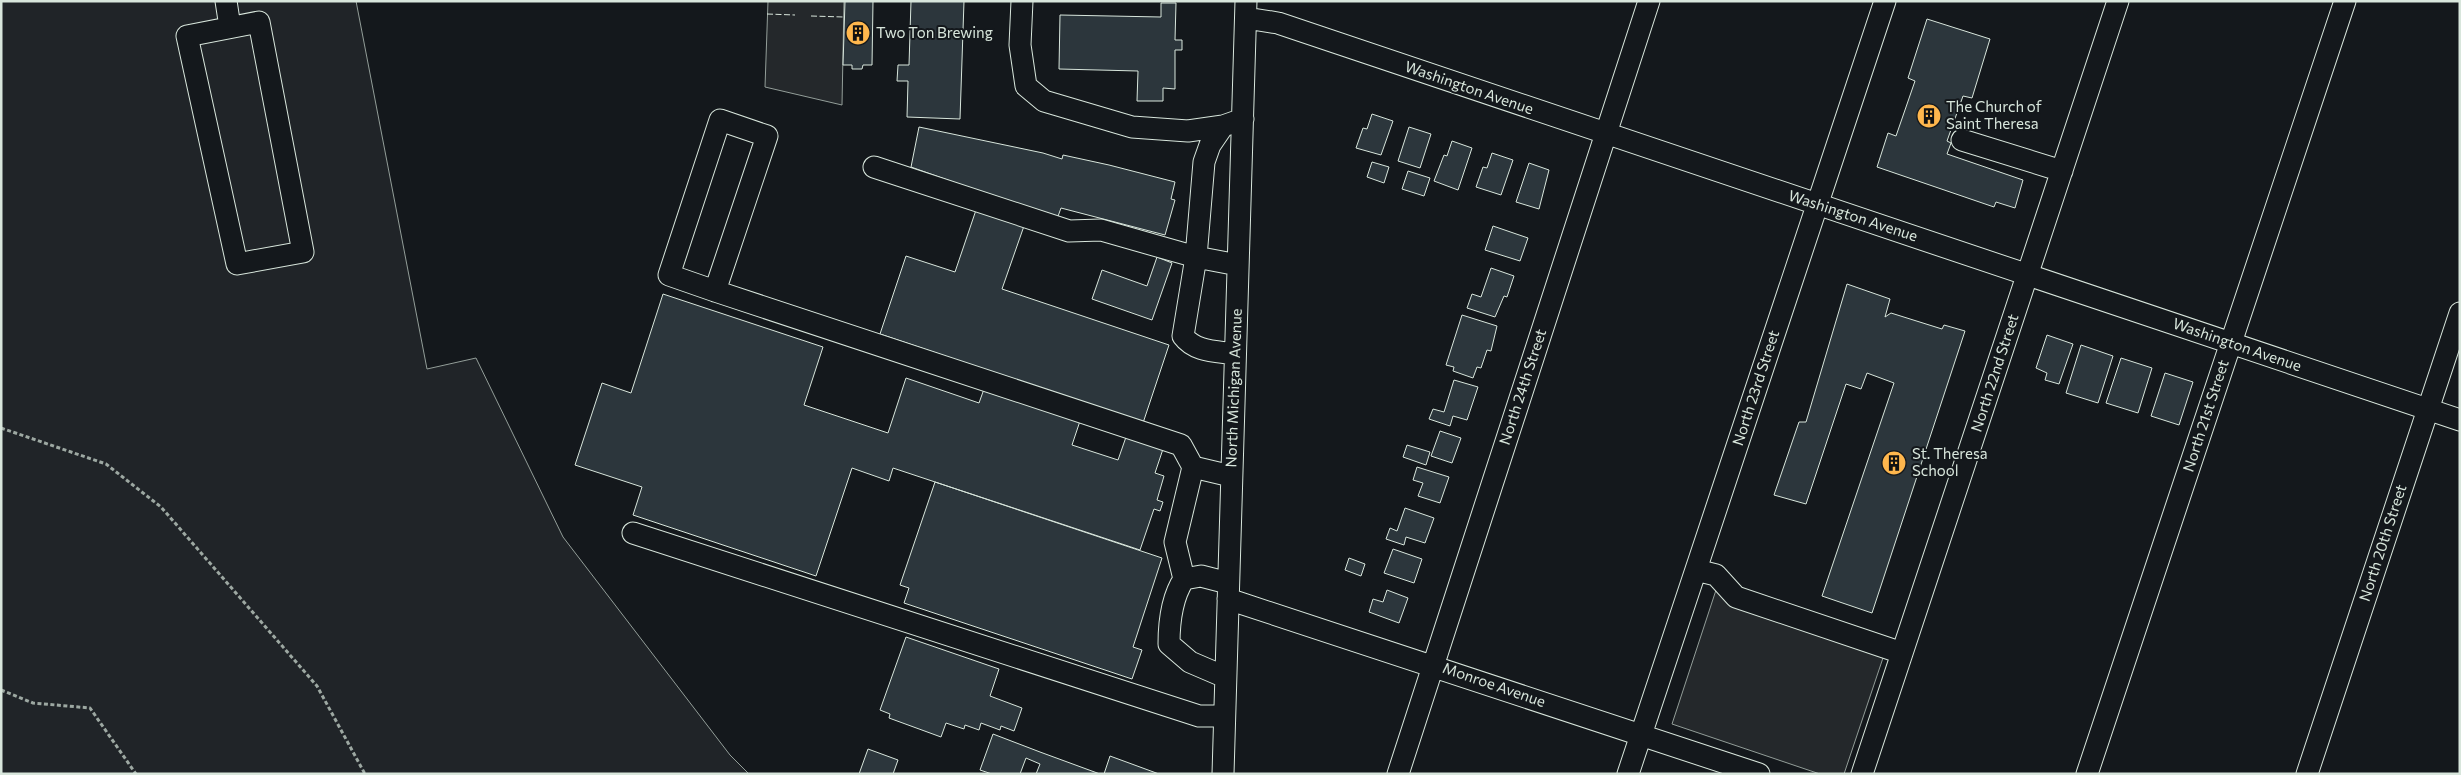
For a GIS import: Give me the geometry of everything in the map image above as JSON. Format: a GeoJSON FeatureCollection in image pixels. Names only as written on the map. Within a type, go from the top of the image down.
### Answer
{"type":"FeatureCollection","features":[{"type":"Feature","properties":{"kind":"street"},"geometry":{"type":"LineString","coordinates":[[226,1],[230,27]]}},
{"type":"Feature","properties":{"kind":"street"},"geometry":{"type":"LineString","coordinates":[[1022,1],[1020,46],[1026,86],[1044,101],[1132,127],[1188,131],[1233,123]]}},
{"type":"Feature","properties":{"kind":"street","name":"North 24th Street"},"geometry":{"type":"LineString","coordinates":[[1398,774],[1649,1]]}},
{"type":"Feature","properties":{"kind":"street","name":"North 23rd Street"},"geometry":{"type":"LineString","coordinates":[[1628,774],[1885,1]]}},
{"type":"Feature","properties":{"kind":"street","name":"North 22nd Street"},"geometry":{"type":"LineString","coordinates":[[1862,774],[2118,1]]}},
{"type":"Feature","properties":{"kind":"street","name":"North 21st Street"},"geometry":{"type":"LineString","coordinates":[[2087,774],[2345,1]]}},
{"type":"Feature","properties":{"kind":"street","name":"North Michigan Avenue"},"geometry":{"type":"LineString","coordinates":[[1223,774],[1238,265],[1233,123],[1246,10]]}},
{"type":"Feature","properties":{"kind":"street","name":"Washington Avenue"},"geometry":{"type":"LineString","coordinates":[[1246,10],[1278,23],[1606,134],[2460,420]]}},
{"type":"Feature","properties":{"kind":"street"},"geometry":{"type":"LineString","coordinates":[[259,22],[303,252],[237,264],[187,36],[230,27],[259,22]]}},
{"type":"Feature","properties":{"kind":"street"},"geometry":{"type":"LineString","coordinates":[[715,291],[767,136],[720,120],[669,275],[715,291],[1181,445],[1194,467],[1175,542],[1184,578],[1178,588],[1169,626],[1169,644],[1190,662],[1226,677]]}},
{"type":"Feature","properties":{"kind":"street"},"geometry":{"type":"LineString","coordinates":[[1233,123],[1210,145],[1204,162],[1196,257],[1183,336],[1190,344],[1199,348],[1235,354]]}},
{"type":"Feature","properties":{"kind":"street"},"geometry":{"type":"LineString","coordinates":[[1962,140],[2062,171]]}},
{"type":"Feature","properties":{"kind":"street"},"geometry":{"type":"LineString","coordinates":[[874,167],[1069,231],[1100,230],[1196,257],[1238,265]]}},
{"type":"Feature","properties":{"kind":"street","name":"North 20th Street"},"geometry":{"type":"LineString","coordinates":[[2307,774],[2460,313]]}},
{"type":"Feature","properties":{"kind":"street"},"geometry":{"type":"LineString","coordinates":[[1194,467],[1231,476]]}},
{"type":"Feature","properties":{"kind":"street"},"geometry":{"type":"LineString","coordinates":[[633,533],[1199,716],[1224,716]]}},
{"type":"Feature","properties":{"kind":"street"},"geometry":{"type":"LineString","coordinates":[[1696,570],[1716,575],[1736,596],[1902,653]]}},
{"type":"Feature","properties":{"kind":"street","name":"Monroe Avenue"},"geometry":{"type":"LineString","coordinates":[[1184,578],[1201,576],[1228,591],[1433,665],[1759,774]]}},
{"type":"Feature","properties":{"kind":"path"},"geometry":{"type":"LineString","coordinates":[[1,428],[106,464],[161,508],[316,686],[365,774]]}},
{"type":"Feature","properties":{"kind":"path"},"geometry":{"type":"LineString","coordinates":[[1,690],[33,703],[90,708],[136,774]]}},
{"type":"Feature","properties":{"kind":"shaded area"},"geometry":{"type":"Polygon","coordinates":[[[1,1],[356,1],[427,369],[476,358],[563,537],[730,755],[749,774],[1,774],[1,1]]]}},
{"type":"Feature","properties":{"kind":"shaded area"},"geometry":{"type":"Polygon","coordinates":[[[768,1],[844,1],[842,105],[765,87],[768,1]]]}},
{"type":"Feature","properties":{"kind":"shaded area"},"geometry":{"type":"Polygon","coordinates":[[[1717,587],[1889,640],[1844,774],[1820,774],[1672,724],[1717,587]]]}},
{"type":"Feature","properties":{"kind":"building","name":"Two Ton Brewing"},"geometry":{"type":"Polygon","coordinates":[[[845,1],[873,1],[872,65],[863,65],[862,69],[852,69],[852,65],[843,65],[845,1]]]}},
{"type":"Feature","properties":{"kind":"building"},"geometry":{"type":"Polygon","coordinates":[[[911,1],[964,1],[960,119],[907,117],[908,81],[897,81],[898,65],[909,65],[911,1]]]}},
{"type":"Feature","properties":{"kind":"building"},"geometry":{"type":"Polygon","coordinates":[[[1161,3],[1176,3],[1175,40],[1182,40],[1182,50],[1175,50],[1175,89],[1163,88],[1163,101],[1137,101],[1138,71],[1059,69],[1060,15],[1161,17],[1161,3]]]}},
{"type":"Feature","properties":{"kind":"building","name":"The Church of Saint Theresa"},"geometry":{"type":"Polygon","coordinates":[[[1927,19],[1990,39],[1972,98],[1963,96],[1947,141],[1951,143],[1947,154],[2023,180],[2015,208],[1996,202],[1994,207],[1877,167],[1888,133],[1896,136],[1915,81],[1908,78],[1927,19]]]}},
{"type":"Feature","properties":{"kind":"building"},"geometry":{"type":"Polygon","coordinates":[[[1372,114],[1393,121],[1381,155],[1356,148],[1363,128],[1367,129],[1372,114]]]}},
{"type":"Feature","properties":{"kind":"building"},"geometry":{"type":"Polygon","coordinates":[[[919,127],[1043,153],[1062,159],[1063,155],[1175,182],[1171,199],[1175,200],[1165,235],[1061,208],[1057,219],[911,167],[919,127]]]}},
{"type":"Feature","properties":{"kind":"building"},"geometry":{"type":"Polygon","coordinates":[[[1409,127],[1431,134],[1420,168],[1398,161],[1409,127]]]}},
{"type":"Feature","properties":{"kind":"building"},"geometry":{"type":"Polygon","coordinates":[[[1452,141],[1472,148],[1458,190],[1434,181],[1444,155],[1447,156],[1452,141]]]}},
{"type":"Feature","properties":{"kind":"building"},"geometry":{"type":"Polygon","coordinates":[[[1492,153],[1513,160],[1501,195],[1476,187],[1483,167],[1487,168],[1492,153]]]}},
{"type":"Feature","properties":{"kind":"building"},"geometry":{"type":"Polygon","coordinates":[[[1372,162],[1389,167],[1384,183],[1367,177],[1372,162]]]}},
{"type":"Feature","properties":{"kind":"building"},"geometry":{"type":"Polygon","coordinates":[[[1529,163],[1549,170],[1539,209],[1516,202],[1529,163]]]}},
{"type":"Feature","properties":{"kind":"building"},"geometry":{"type":"Polygon","coordinates":[[[1408,171],[1430,178],[1424,196],[1402,189],[1408,171]]]}},
{"type":"Feature","properties":{"kind":"building"},"geometry":{"type":"Polygon","coordinates":[[[976,210],[1024,226],[1002,289],[1169,345],[1143,423],[880,334],[906,256],[955,272],[976,210]]]}},
{"type":"Feature","properties":{"kind":"building"},"geometry":{"type":"Polygon","coordinates":[[[1493,226],[1528,238],[1520,261],[1485,250],[1493,226]]]}},
{"type":"Feature","properties":{"kind":"building"},"geometry":{"type":"Polygon","coordinates":[[[1157,257],[1172,263],[1152,320],[1092,299],[1102,270],[1147,286],[1157,257]]]}},
{"type":"Feature","properties":{"kind":"building"},"geometry":{"type":"Polygon","coordinates":[[[1491,268],[1514,276],[1507,297],[1504,296],[1495,317],[1467,308],[1472,294],[1481,297],[1491,268]]]}},
{"type":"Feature","properties":{"kind":"building","name":"St. Theresa School"},"geometry":{"type":"Polygon","coordinates":[[[1847,284],[1890,299],[1885,317],[1891,313],[1942,329],[1944,325],[1965,331],[1872,613],[1822,596],[1894,383],[1867,373],[1861,389],[1846,384],[1806,504],[1774,495],[1799,422],[1806,422],[1847,284]]]}},
{"type":"Feature","properties":{"kind":"building"},"geometry":{"type":"Polygon","coordinates":[[[663,294],[823,347],[804,405],[888,433],[906,378],[979,403],[984,389],[1080,421],[1072,445],[1118,460],[1126,437],[1163,449],[1155,473],[1164,476],[1157,500],[1163,502],[1160,511],[1154,509],[1140,550],[893,468],[889,481],[852,468],[816,576],[633,515],[642,487],[575,465],[602,383],[631,393],[663,294]]]}},
{"type":"Feature","properties":{"kind":"building"},"geometry":{"type":"Polygon","coordinates":[[[1462,315],[1497,326],[1491,351],[1487,350],[1481,368],[1477,367],[1473,378],[1453,371],[1454,367],[1446,365],[1462,315]]]}},
{"type":"Feature","properties":{"kind":"building"},"geometry":{"type":"Polygon","coordinates":[[[2047,335],[2073,344],[2059,384],[2045,380],[2047,373],[2036,368],[2047,335]]]}},
{"type":"Feature","properties":{"kind":"building"},"geometry":{"type":"Polygon","coordinates":[[[2081,345],[2113,356],[2098,403],[2066,393],[2081,345]]]}},
{"type":"Feature","properties":{"kind":"building"},"geometry":{"type":"Polygon","coordinates":[[[2121,358],[2152,368],[2138,413],[2106,403],[2121,358]]]}},
{"type":"Feature","properties":{"kind":"building"},"geometry":{"type":"Polygon","coordinates":[[[2165,373],[2193,382],[2179,425],[2151,416],[2165,373]]]}},
{"type":"Feature","properties":{"kind":"building"},"geometry":{"type":"Polygon","coordinates":[[[1454,380],[1478,387],[1467,420],[1453,416],[1450,426],[1429,419],[1433,409],[1444,412],[1454,380]]]}},
{"type":"Feature","properties":{"kind":"building"},"geometry":{"type":"Polygon","coordinates":[[[1440,431],[1461,438],[1452,463],[1431,456],[1440,431]]]}},
{"type":"Feature","properties":{"kind":"building"},"geometry":{"type":"Polygon","coordinates":[[[1407,445],[1430,452],[1426,465],[1403,457],[1407,445]]]}},
{"type":"Feature","properties":{"kind":"building"},"geometry":{"type":"Polygon","coordinates":[[[1417,467],[1449,477],[1440,503],[1418,496],[1423,483],[1413,480],[1417,467]]]}},
{"type":"Feature","properties":{"kind":"building"},"geometry":{"type":"Polygon","coordinates":[[[935,482],[1162,558],[1133,647],[1142,650],[1132,679],[904,603],[909,588],[900,585],[935,482]]]}},
{"type":"Feature","properties":{"kind":"building"},"geometry":{"type":"Polygon","coordinates":[[[1405,508],[1434,518],[1425,543],[1406,537],[1404,545],[1386,539],[1390,528],[1397,531],[1405,508]]]}},
{"type":"Feature","properties":{"kind":"building"},"geometry":{"type":"Polygon","coordinates":[[[1393,549],[1422,559],[1414,583],[1384,573],[1393,549]]]}},
{"type":"Feature","properties":{"kind":"building"},"geometry":{"type":"Polygon","coordinates":[[[1349,558],[1365,564],[1361,576],[1345,570],[1349,558]]]}},
{"type":"Feature","properties":{"kind":"building"},"geometry":{"type":"Polygon","coordinates":[[[1387,590],[1408,598],[1399,623],[1369,612],[1373,599],[1383,602],[1387,590]]]}},
{"type":"Feature","properties":{"kind":"building"},"geometry":{"type":"Polygon","coordinates":[[[906,637],[999,669],[990,696],[1022,708],[1014,731],[1001,726],[1000,730],[981,723],[979,730],[965,725],[964,729],[946,723],[941,737],[889,718],[890,714],[880,710],[906,637]]]}},
{"type":"Feature","properties":{"kind":"building"},"geometry":{"type":"Polygon","coordinates":[[[993,734],[1100,774],[1036,774],[1040,764],[1026,758],[1020,774],[992,774],[980,770],[993,734]]]}},
{"type":"Feature","properties":{"kind":"building"},"geometry":{"type":"Polygon","coordinates":[[[868,749],[898,760],[893,774],[859,774],[868,749]]]}},
{"type":"Feature","properties":{"kind":"building"},"geometry":{"type":"Polygon","coordinates":[[[1110,756],[1159,774],[1104,774],[1110,756]]]}},
{"type":"Feature","properties":{"kind":"fence"},"geometry":{"type":"LineString","coordinates":[[767,14],[795,15]]}},
{"type":"Feature","properties":{"kind":"fence"},"geometry":{"type":"LineString","coordinates":[[811,16],[843,17]]}},
{"type":"Feature","properties":{"kind":"place","name":"Two Ton Brewing"},"geometry":{"type":"Point","coordinates":[858,33]}},
{"type":"Feature","properties":{"kind":"place","name":"The Church of Saint Theresa"},"geometry":{"type":"Point","coordinates":[1929,116]}},
{"type":"Feature","properties":{"kind":"place","name":"St. Theresa School"},"geometry":{"type":"Point","coordinates":[1894,463]}}]}
